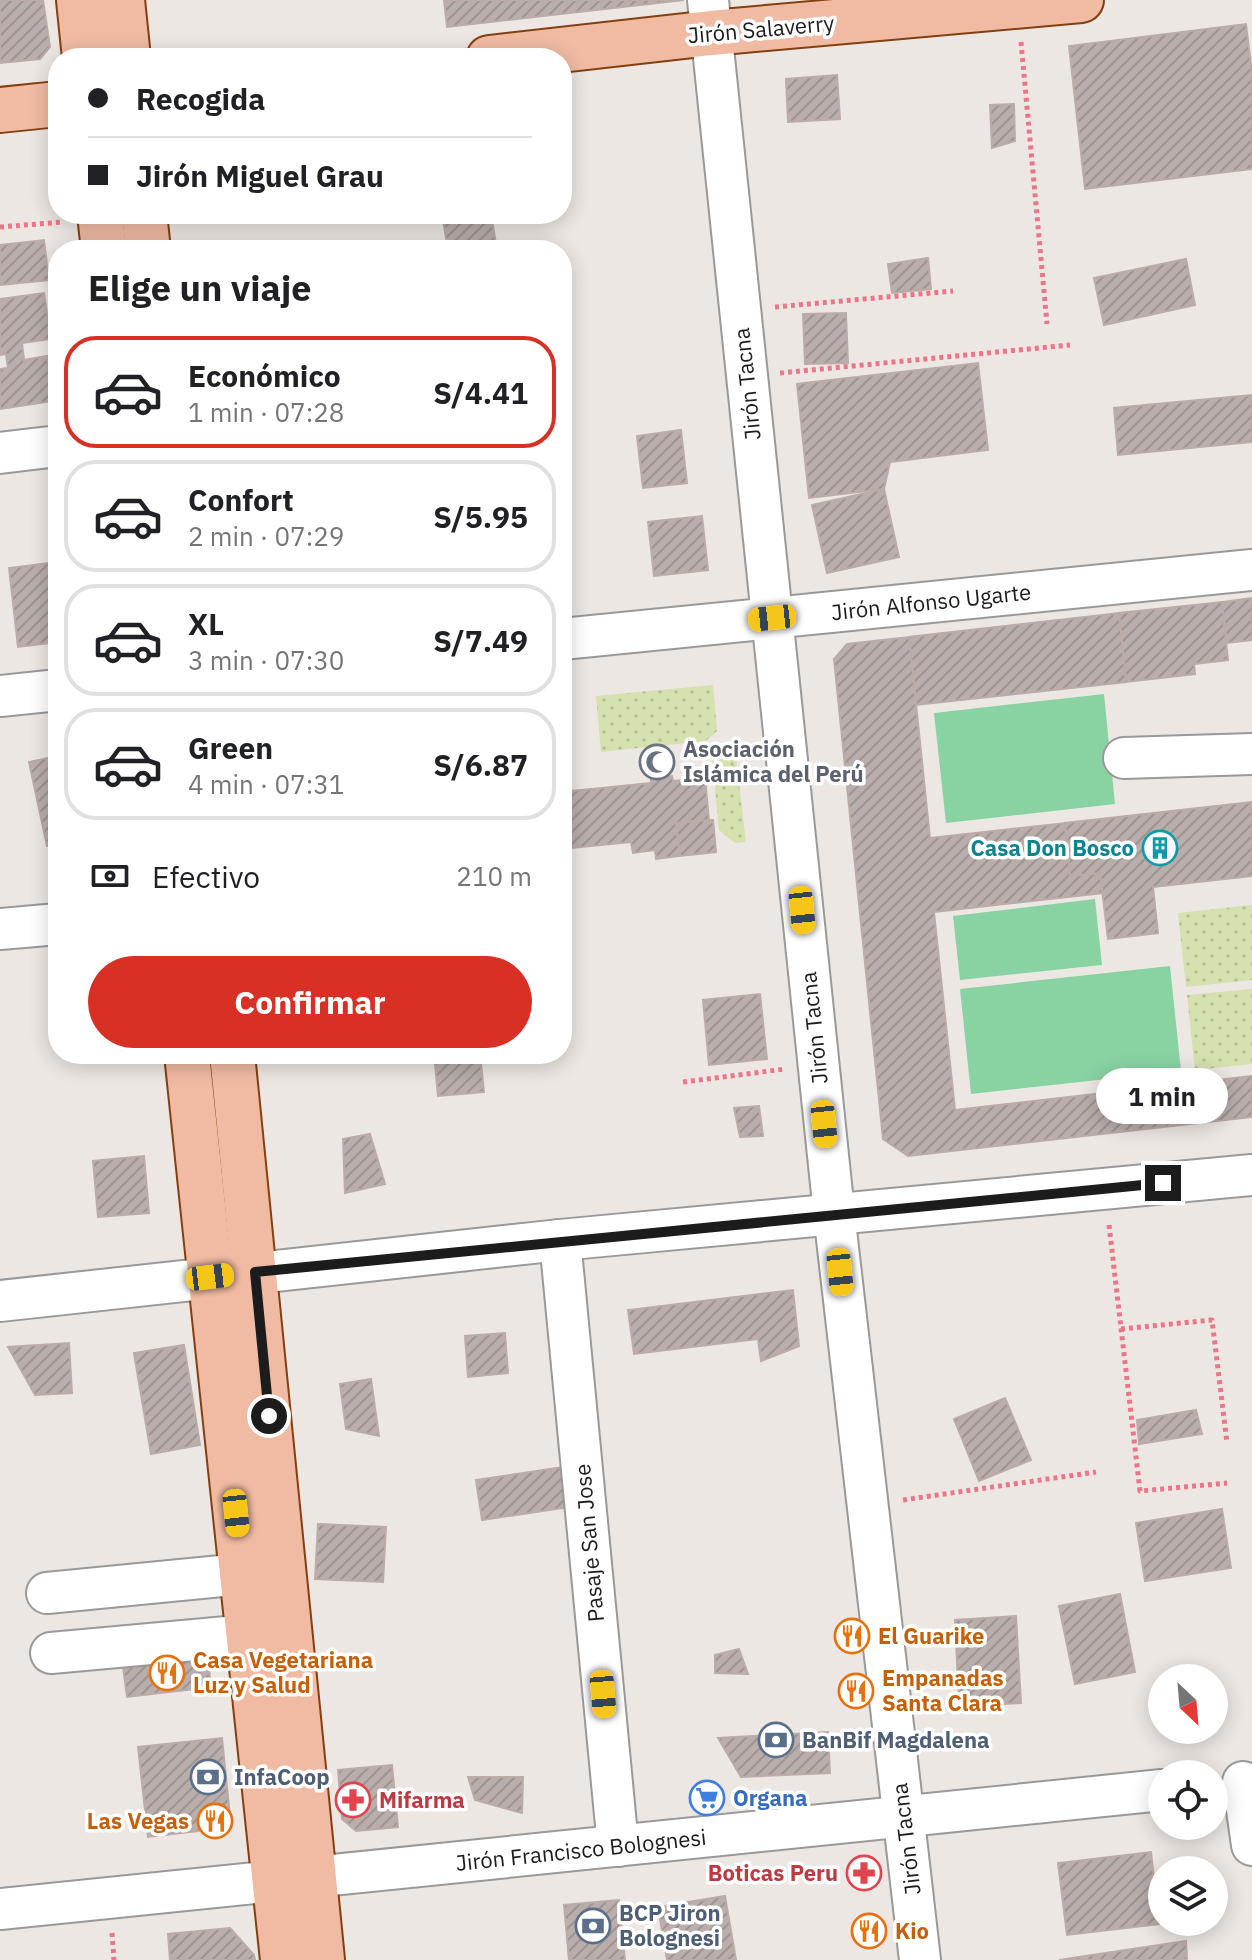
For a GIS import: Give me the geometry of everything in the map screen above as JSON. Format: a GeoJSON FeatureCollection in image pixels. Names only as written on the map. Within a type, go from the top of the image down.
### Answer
{"type":"FeatureCollection","features":[{"type":"Feature","properties":{"kind":"main road"},"geometry":{"type":"LineString","coordinates":[[79,0],[84,48]]}},
{"type":"Feature","properties":{"kind":"main road"},"geometry":{"type":"LineString","coordinates":[[122,0],[127,48]]}},
{"type":"Feature","properties":{"kind":"main road","name":"Jirón Salaverry"},"geometry":{"type":"LineString","coordinates":[[543,48],[710,17],[1017,6],[1081,0]]}},
{"type":"Feature","properties":{"kind":"main road"},"geometry":{"type":"LineString","coordinates":[[0,110],[48,105]]}},
{"type":"Feature","properties":{"kind":"main road"},"geometry":{"type":"LineString","coordinates":[[188,1064],[249,1635],[294,1879],[322,1960]]}},
{"type":"Feature","properties":{"kind":"main road"},"geometry":{"type":"LineString","coordinates":[[233,1064],[255,1272],[294,1879],[283,1960]]}},
{"type":"Feature","properties":{"kind":"street","name":"Jirón Tacna"},"geometry":{"type":"LineString","coordinates":[[710,17],[834,1213],[920,1960]]}},
{"type":"Feature","properties":{"kind":"street"},"geometry":{"type":"LineString","coordinates":[[0,453],[48,447]]}},
{"type":"Feature","properties":{"kind":"street","name":"Jirón Alfonso Ugarte"},"geometry":{"type":"LineString","coordinates":[[572,638],[1252,570]]}},
{"type":"Feature","properties":{"kind":"street"},"geometry":{"type":"LineString","coordinates":[[0,696],[48,691]]}},
{"type":"Feature","properties":{"kind":"street"},"geometry":{"type":"LineString","coordinates":[[1124,758],[1252,754]]}},
{"type":"Feature","properties":{"kind":"street"},"geometry":{"type":"LineString","coordinates":[[0,929],[48,925]]}},
{"type":"Feature","properties":{"kind":"street"},"geometry":{"type":"LineString","coordinates":[[0,1301],[560,1240],[1252,1175]]}},
{"type":"Feature","properties":{"kind":"street","name":"Pasaje San Jose"},"geometry":{"type":"LineString","coordinates":[[560,1240],[618,1846]]}},
{"type":"Feature","properties":{"kind":"street"},"geometry":{"type":"LineString","coordinates":[[47,1593],[242,1574]]}},
{"type":"Feature","properties":{"kind":"street"},"geometry":{"type":"LineString","coordinates":[[51,1653],[249,1635]]}},
{"type":"Feature","properties":{"kind":"street"},"geometry":{"type":"LineString","coordinates":[[1236,1782],[1252,1845]]}},
{"type":"Feature","properties":{"kind":"street","name":"Jirón Francisco Bolognesi"},"geometry":{"type":"LineString","coordinates":[[0,1909],[1148,1791]]}},
{"type":"Feature","properties":{"kind":"path"},"geometry":{"type":"LineString","coordinates":[[1017,6],[1047,324]]}},
{"type":"Feature","properties":{"kind":"path"},"geometry":{"type":"LineString","coordinates":[[0,227],[102,228]]}},
{"type":"Feature","properties":{"kind":"path"},"geometry":{"type":"LineString","coordinates":[[740,310],[953,291]]}},
{"type":"Feature","properties":{"kind":"path"},"geometry":{"type":"LineString","coordinates":[[747,377],[1070,345]]}},
{"type":"Feature","properties":{"kind":"path"},"geometry":{"type":"LineString","coordinates":[[683,1082],[818,1064]]}},
{"type":"Feature","properties":{"kind":"path"},"geometry":{"type":"LineString","coordinates":[[1104,1189],[1140,1491],[1227,1483]]}},
{"type":"Feature","properties":{"kind":"path"},"geometry":{"type":"LineString","coordinates":[[1121,1329],[1212,1320],[1227,1443]]}},
{"type":"Feature","properties":{"kind":"path"},"geometry":{"type":"LineString","coordinates":[[867,1505],[1096,1472]]}},
{"type":"Feature","properties":{"kind":"green space"},"geometry":{"type":"Polygon","coordinates":[[[713,685],[717,731],[706,741],[601,752],[596,696],[713,685]]]}},
{"type":"Feature","properties":{"kind":"green space"},"geometry":{"type":"Polygon","coordinates":[[[1104,694],[1115,804],[946,823],[934,713],[1104,694]]]}},
{"type":"Feature","properties":{"kind":"green space"},"geometry":{"type":"Polygon","coordinates":[[[734,742],[746,842],[735,843],[719,830],[712,758],[719,747],[734,742]]]}},
{"type":"Feature","properties":{"kind":"green space"},"geometry":{"type":"Polygon","coordinates":[[[1095,899],[1102,965],[960,980],[953,916],[1095,899]]]}},
{"type":"Feature","properties":{"kind":"green space"},"geometry":{"type":"Polygon","coordinates":[[[1252,905],[1252,980],[1186,987],[1178,913],[1252,905]]]}},
{"type":"Feature","properties":{"kind":"green space"},"geometry":{"type":"Polygon","coordinates":[[[1170,966],[1181,1071],[971,1094],[960,989],[1170,966]]]}},
{"type":"Feature","properties":{"kind":"green space"},"geometry":{"type":"Polygon","coordinates":[[[1252,989],[1252,1064],[1195,1070],[1187,995],[1252,989]]]}},
{"type":"Feature","properties":{"kind":"building"},"geometry":{"type":"Polygon","coordinates":[[[0,0],[43,0],[50,47],[40,59],[0,63],[0,0]]]}},
{"type":"Feature","properties":{"kind":"building"},"geometry":{"type":"Polygon","coordinates":[[[444,0],[684,0],[447,27],[444,0]]]}},
{"type":"Feature","properties":{"kind":"building"},"geometry":{"type":"Polygon","coordinates":[[[1246,24],[1252,72],[1252,169],[1085,189],[1069,46],[1246,24]]]}},
{"type":"Feature","properties":{"kind":"building"},"geometry":{"type":"Polygon","coordinates":[[[837,75],[840,119],[788,122],[786,79],[837,75]]]}},
{"type":"Feature","properties":{"kind":"building"},"geometry":{"type":"Polygon","coordinates":[[[1014,104],[1015,141],[992,148],[990,105],[1014,104]]]}},
{"type":"Feature","properties":{"kind":"building"},"geometry":{"type":"Polygon","coordinates":[[[444,224],[493,224],[495,240],[446,240],[444,224]]]}},
{"type":"Feature","properties":{"kind":"building"},"geometry":{"type":"Polygon","coordinates":[[[44,240],[48,280],[0,285],[0,245],[44,240]]]}},
{"type":"Feature","properties":{"kind":"building"},"geometry":{"type":"Polygon","coordinates":[[[928,258],[931,289],[892,293],[888,264],[928,258]]]}},
{"type":"Feature","properties":{"kind":"building"},"geometry":{"type":"Polygon","coordinates":[[[1186,259],[1195,305],[1104,325],[1094,278],[1186,259]]]}},
{"type":"Feature","properties":{"kind":"building"},"geometry":{"type":"Polygon","coordinates":[[[44,293],[48,339],[22,343],[24,360],[47,356],[48,402],[0,409],[0,369],[8,368],[6,354],[0,355],[0,299],[44,293]]]}},
{"type":"Feature","properties":{"kind":"building"},"geometry":{"type":"Polygon","coordinates":[[[846,313],[848,363],[805,364],[803,314],[846,313]]]}},
{"type":"Feature","properties":{"kind":"building"},"geometry":{"type":"Polygon","coordinates":[[[978,363],[988,450],[890,462],[884,489],[809,498],[797,384],[978,363]]]}},
{"type":"Feature","properties":{"kind":"building"},"geometry":{"type":"Polygon","coordinates":[[[1252,395],[1252,442],[1118,455],[1114,408],[1252,395]]]}},
{"type":"Feature","properties":{"kind":"building"},"geometry":{"type":"Polygon","coordinates":[[[681,430],[687,483],[643,488],[637,436],[681,430]]]}},
{"type":"Feature","properties":{"kind":"building"},"geometry":{"type":"Polygon","coordinates":[[[884,489],[899,557],[827,573],[812,505],[884,489]]]}},
{"type":"Feature","properties":{"kind":"building"},"geometry":{"type":"Polygon","coordinates":[[[702,516],[708,570],[654,576],[648,522],[702,516]]]}},
{"type":"Feature","properties":{"kind":"building"},"geometry":{"type":"Polygon","coordinates":[[[48,563],[48,643],[18,647],[9,568],[48,563]]]}},
{"type":"Feature","properties":{"kind":"building"},"geometry":{"type":"Polygon","coordinates":[[[1252,598],[1252,640],[1227,643],[1222,602],[1252,598]]]}},
{"type":"Feature","properties":{"kind":"building"},"geometry":{"type":"Polygon","coordinates":[[[1222,602],[1228,660],[1194,664],[1195,674],[1126,682],[1119,613],[1222,602]]]}},
{"type":"Feature","properties":{"kind":"building"},"geometry":{"type":"Polygon","coordinates":[[[1119,613],[1126,682],[916,705],[909,637],[1119,613]]]}},
{"type":"Feature","properties":{"kind":"building"},"geometry":{"type":"Polygon","coordinates":[[[909,637],[930,838],[1065,823],[1070,876],[1100,873],[1103,893],[934,912],[955,1110],[1252,1076],[1252,1117],[908,1156],[883,1139],[834,659],[847,644],[909,637]]]}},
{"type":"Feature","properties":{"kind":"building"},"geometry":{"type":"Polygon","coordinates":[[[48,758],[48,846],[47,846],[29,762],[48,758]]]}},
{"type":"Feature","properties":{"kind":"building"},"geometry":{"type":"Polygon","coordinates":[[[672,776],[673,781],[705,778],[709,820],[676,823],[680,856],[656,859],[655,850],[633,853],[631,842],[572,848],[572,791],[651,783],[651,778],[672,776]]]}},
{"type":"Feature","properties":{"kind":"building","name":"Casa Don Bosco"},"geometry":{"type":"Polygon","coordinates":[[[1252,802],[1252,876],[1153,887],[1158,933],[1108,939],[1100,873],[1070,876],[1065,823],[1252,802]]]}},
{"type":"Feature","properties":{"kind":"building"},"geometry":{"type":"Polygon","coordinates":[[[713,820],[716,852],[680,856],[676,823],[713,820]]]}},
{"type":"Feature","properties":{"kind":"building"},"geometry":{"type":"Polygon","coordinates":[[[760,994],[767,1059],[709,1065],[703,1000],[760,994]]]}},
{"type":"Feature","properties":{"kind":"building"},"geometry":{"type":"Polygon","coordinates":[[[435,1064],[481,1064],[484,1092],[438,1096],[435,1064]]]}},
{"type":"Feature","properties":{"kind":"building"},"geometry":{"type":"Polygon","coordinates":[[[759,1106],[763,1136],[740,1137],[734,1108],[759,1106]]]}},
{"type":"Feature","properties":{"kind":"building"},"geometry":{"type":"Polygon","coordinates":[[[370,1134],[385,1184],[345,1193],[343,1139],[370,1134]]]}},
{"type":"Feature","properties":{"kind":"building"},"geometry":{"type":"Polygon","coordinates":[[[144,1156],[149,1213],[98,1217],[93,1161],[144,1156]]]}},
{"type":"Feature","properties":{"kind":"building"},"geometry":{"type":"Polygon","coordinates":[[[793,1290],[799,1346],[761,1361],[758,1339],[634,1354],[628,1310],[793,1290]]]}},
{"type":"Feature","properties":{"kind":"building"},"geometry":{"type":"Polygon","coordinates":[[[505,1333],[508,1373],[468,1377],[465,1336],[505,1333]]]}},
{"type":"Feature","properties":{"kind":"building"},"geometry":{"type":"Polygon","coordinates":[[[69,1343],[72,1393],[35,1395],[8,1347],[69,1343]]]}},
{"type":"Feature","properties":{"kind":"building"},"geometry":{"type":"Polygon","coordinates":[[[184,1345],[200,1445],[151,1454],[134,1353],[184,1345]]]}},
{"type":"Feature","properties":{"kind":"building"},"geometry":{"type":"Polygon","coordinates":[[[371,1379],[379,1436],[346,1429],[340,1384],[371,1379]]]}},
{"type":"Feature","properties":{"kind":"building"},"geometry":{"type":"Polygon","coordinates":[[[1005,1398],[1031,1460],[979,1481],[954,1419],[1005,1398]]]}},
{"type":"Feature","properties":{"kind":"building"},"geometry":{"type":"Polygon","coordinates":[[[1196,1410],[1202,1434],[1139,1444],[1137,1420],[1196,1410]]]}},
{"type":"Feature","properties":{"kind":"building"},"geometry":{"type":"Polygon","coordinates":[[[564,1467],[570,1507],[482,1520],[476,1480],[564,1467]]]}},
{"type":"Feature","properties":{"kind":"building"},"geometry":{"type":"Polygon","coordinates":[[[1222,1509],[1231,1568],[1145,1581],[1136,1523],[1222,1509]]]}},
{"type":"Feature","properties":{"kind":"building"},"geometry":{"type":"Polygon","coordinates":[[[318,1524],[386,1527],[383,1582],[315,1579],[318,1524]]]}},
{"type":"Feature","properties":{"kind":"building"},"geometry":{"type":"Polygon","coordinates":[[[1120,1594],[1135,1672],[1075,1684],[1059,1606],[1120,1594]]]}},
{"type":"Feature","properties":{"kind":"building"},"geometry":{"type":"Polygon","coordinates":[[[1016,1616],[1021,1703],[959,1706],[955,1620],[1016,1616]]]}},
{"type":"Feature","properties":{"kind":"building","name":"Casa Vegetariana Luz y Salud"},"geometry":{"type":"Polygon","coordinates":[[[207,1649],[211,1687],[127,1697],[122,1659],[207,1649]]]}},
{"type":"Feature","properties":{"kind":"building"},"geometry":{"type":"Polygon","coordinates":[[[739,1649],[748,1674],[715,1673],[715,1655],[739,1649]]]}},
{"type":"Feature","properties":{"kind":"building"},"geometry":{"type":"Polygon","coordinates":[[[828,1732],[830,1773],[741,1777],[718,1738],[828,1732]]]}},
{"type":"Feature","properties":{"kind":"building"},"geometry":{"type":"Polygon","coordinates":[[[222,1738],[230,1816],[223,1828],[148,1837],[138,1747],[222,1738]]]}},
{"type":"Feature","properties":{"kind":"building"},"geometry":{"type":"Polygon","coordinates":[[[392,1765],[398,1827],[356,1831],[342,1819],[338,1770],[392,1765]]]}},
{"type":"Feature","properties":{"kind":"building"},"geometry":{"type":"Polygon","coordinates":[[[468,1777],[523,1777],[522,1813],[475,1800],[468,1777]]]}},
{"type":"Feature","properties":{"kind":"building"},"geometry":{"type":"Polygon","coordinates":[[[1151,1852],[1151,1856],[1148,1856],[1148,1925],[1067,1935],[1058,1863],[1151,1852]]]}},
{"type":"Feature","properties":{"kind":"building"},"geometry":{"type":"Polygon","coordinates":[[[725,1896],[736,1960],[667,1960],[658,1907],[725,1896]]]}},
{"type":"Feature","properties":{"kind":"building"},"geometry":{"type":"Polygon","coordinates":[[[619,1900],[625,1960],[569,1960],[564,1905],[619,1900]]]}},
{"type":"Feature","properties":{"kind":"building"},"geometry":{"type":"Polygon","coordinates":[[[230,1928],[255,1960],[170,1960],[168,1934],[230,1928]]]}},
{"type":"Feature","properties":{"kind":"building"},"geometry":{"type":"Polygon","coordinates":[[[1186,1941],[1187,1960],[1059,1960],[1186,1941]]]}},
{"type":"Feature","properties":{"kind":"place","name":"Asociación Islámica del Perú"},"geometry":{"type":"Point","coordinates":[657,762]}},
{"type":"Feature","properties":{"kind":"place","name":"Casa Don Bosco"},"geometry":{"type":"Point","coordinates":[1160,848]}},
{"type":"Feature","properties":{"kind":"place","name":"El Guarike"},"geometry":{"type":"Point","coordinates":[852,1636]}},
{"type":"Feature","properties":{"kind":"place","name":"Casa Vegetariana Luz y Salud"},"geometry":{"type":"Point","coordinates":[167,1673]}},
{"type":"Feature","properties":{"kind":"place","name":"Empanadas Santa Clara"},"geometry":{"type":"Point","coordinates":[856,1691]}},
{"type":"Feature","properties":{"kind":"place","name":"BanBif Magdalena"},"geometry":{"type":"Point","coordinates":[776,1740]}},
{"type":"Feature","properties":{"kind":"place","name":"InfaCoop"},"geometry":{"type":"Point","coordinates":[208,1777]}},
{"type":"Feature","properties":{"kind":"place","name":"Organa"},"geometry":{"type":"Point","coordinates":[707,1798]}},
{"type":"Feature","properties":{"kind":"place","name":"Mifarma"},"geometry":{"type":"Point","coordinates":[353,1800]}},
{"type":"Feature","properties":{"kind":"place","name":"Las Vegas"},"geometry":{"type":"Point","coordinates":[215,1821]}},
{"type":"Feature","properties":{"kind":"place","name":"Boticas Peru"},"geometry":{"type":"Point","coordinates":[864,1873]}},
{"type":"Feature","properties":{"kind":"place","name":"BCP Jiron Bolognesi"},"geometry":{"type":"Point","coordinates":[593,1926]}},
{"type":"Feature","properties":{"kind":"place","name":"Kio"},"geometry":{"type":"Point","coordinates":[869,1931]}},
{"type":"Feature","properties":{"kind":"route"},"geometry":{"type":"LineString","coordinates":[[269,1416],[255,1272],[1163,1183]]}}]}
